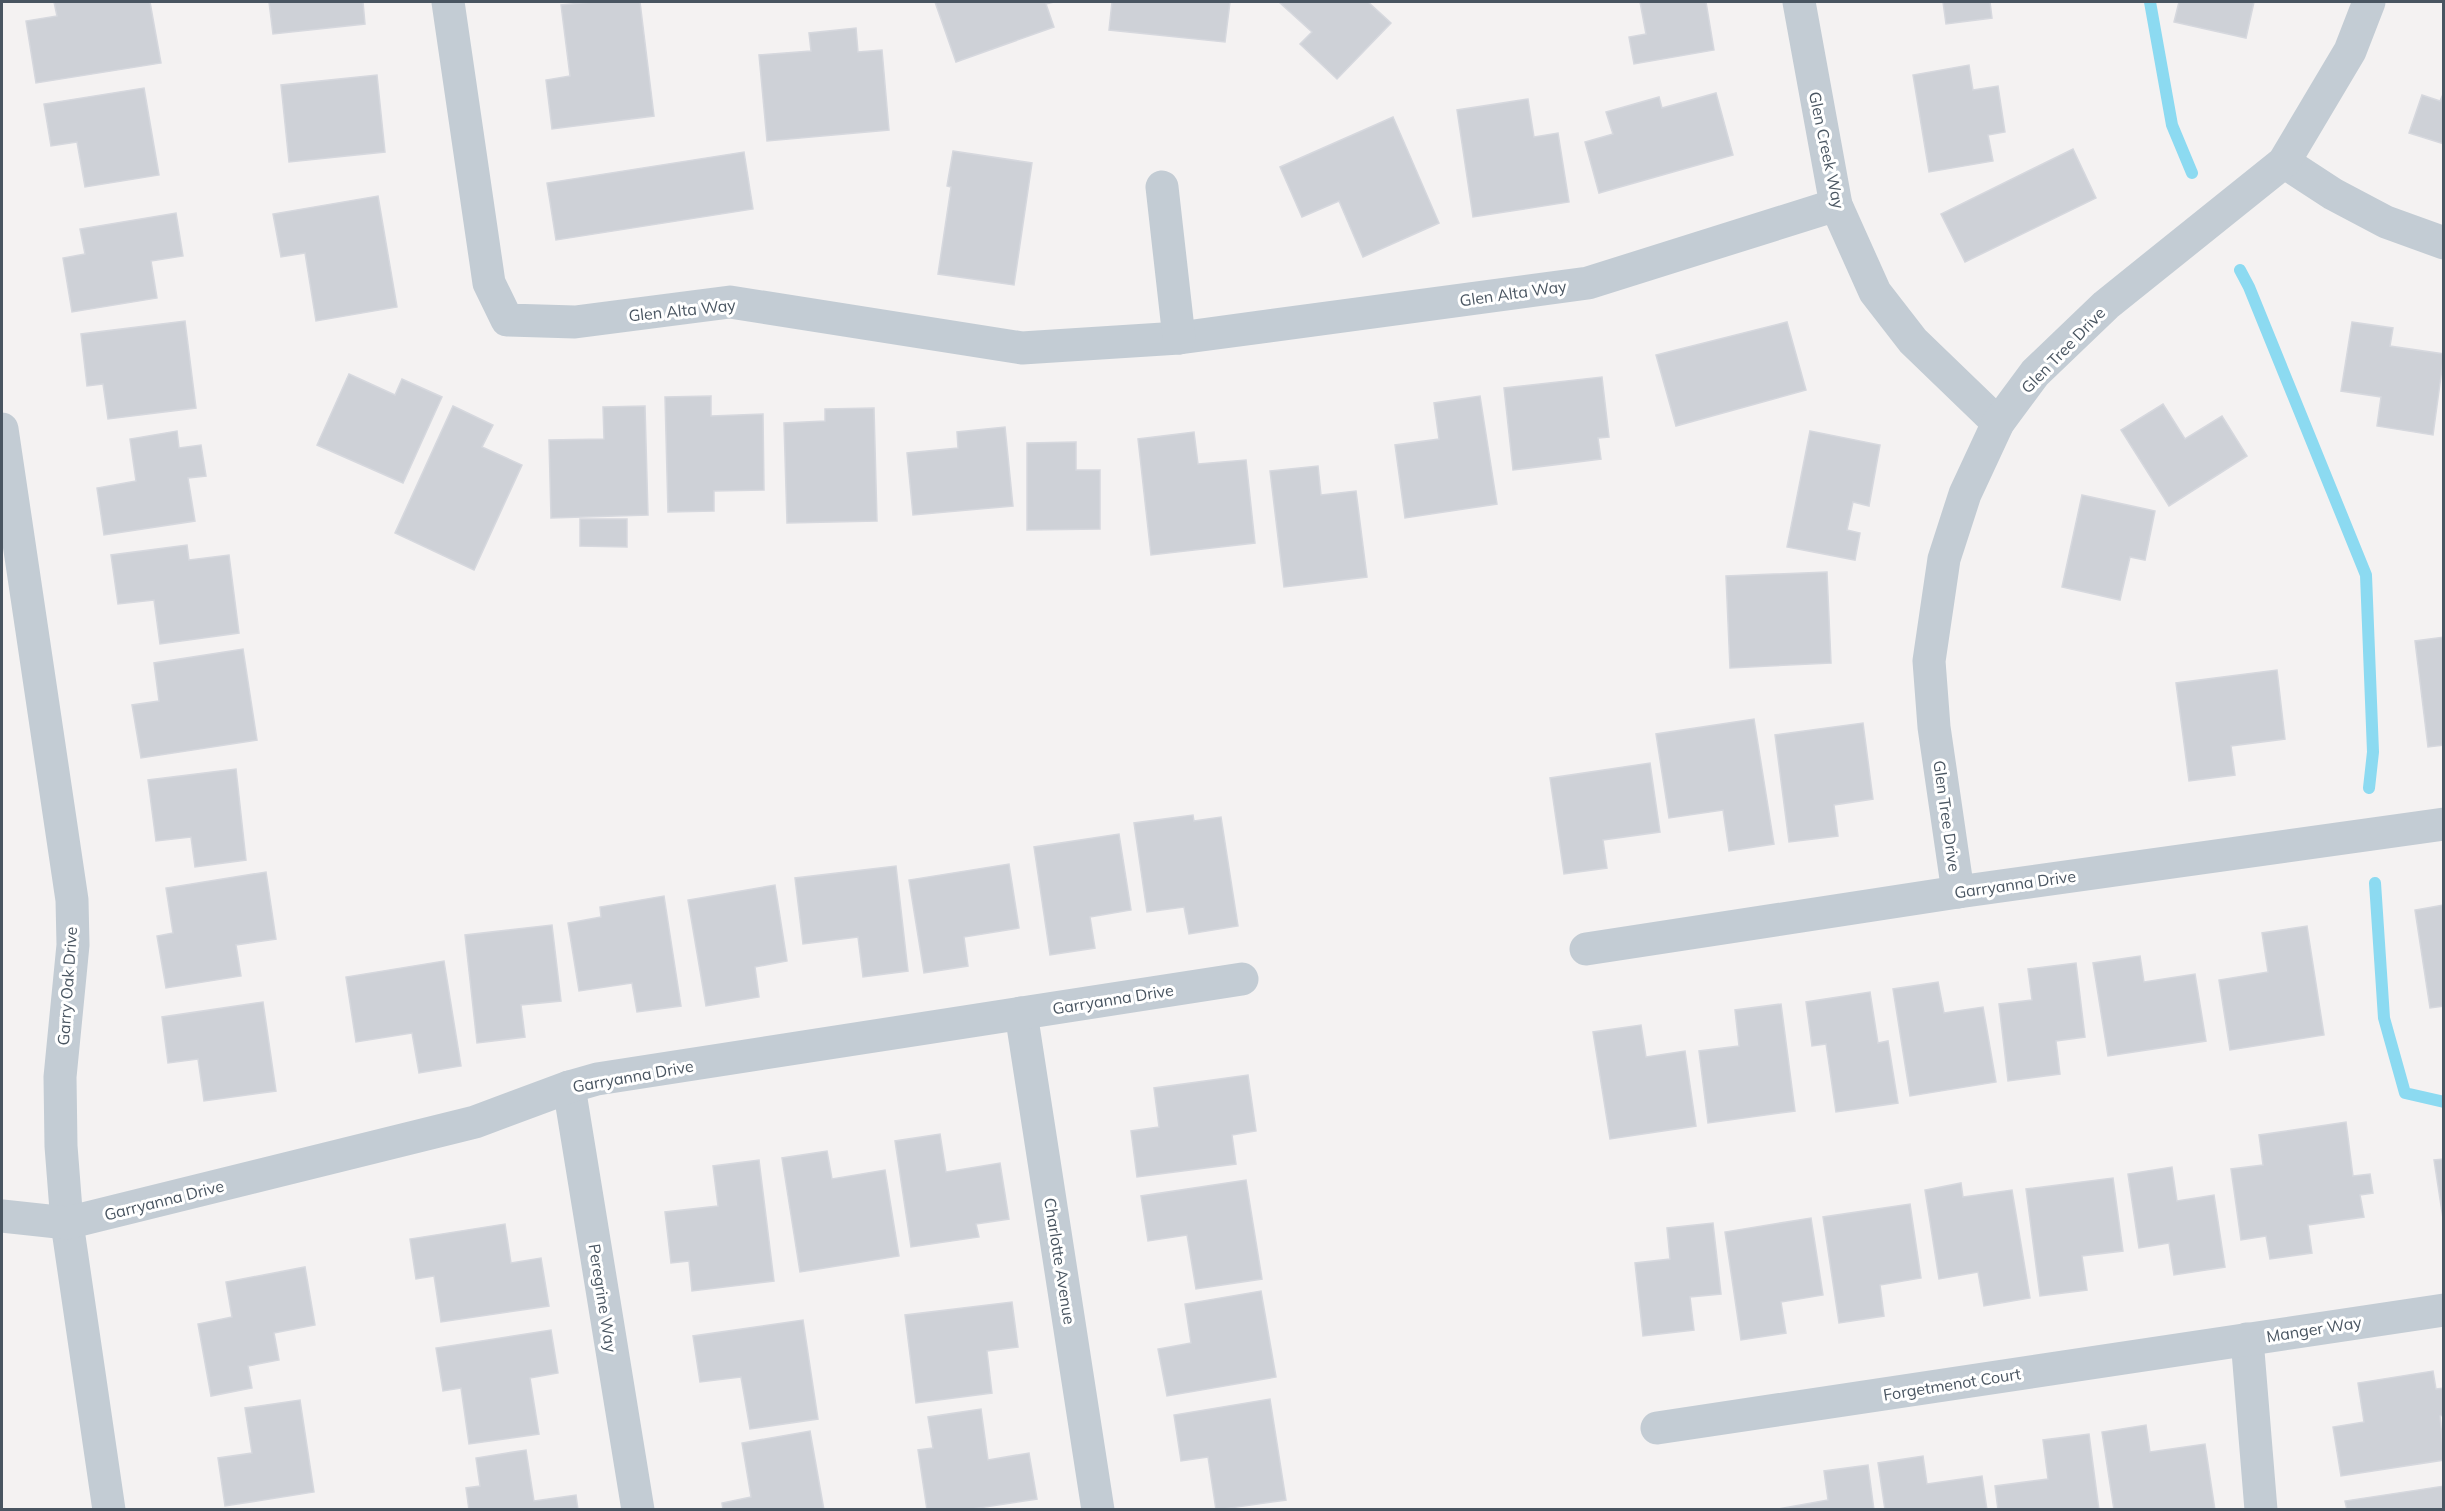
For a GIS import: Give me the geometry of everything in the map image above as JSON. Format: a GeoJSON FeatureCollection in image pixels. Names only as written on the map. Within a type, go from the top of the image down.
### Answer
{"type":"FeatureCollection","features":[{"type":"Feature","properties":{"kind":"street","name":"Glen Alta Way"},"geometry":{"type":"LineString","coordinates":[[448,2],[489,283],[507,320],[575,322],[730,302],[1022,348],[1179,338],[1588,283],[1836,205]]}},
{"type":"Feature","properties":{"kind":"street","name":"Glen Creek Way"},"geometry":{"type":"LineString","coordinates":[[1799,2],[1836,205],[1875,292],[1913,341],[1998,423]]}},
{"type":"Feature","properties":{"kind":"street","name":"Glen Tree Drive"},"geometry":{"type":"LineString","coordinates":[[1958,892],[1934,727],[1929,661],[1944,559],[1965,494],[1998,423],[2035,373],[2106,305],[2284,162],[2350,51],[2369,2]]}},
{"type":"Feature","properties":{"kind":"street"},"geometry":{"type":"LineString","coordinates":[[2284,162],[2333,195],[2386,222],[2444,243]]}},
{"type":"Feature","properties":{"kind":"street"},"geometry":{"type":"LineString","coordinates":[[1162,187],[1179,338]]}},
{"type":"Feature","properties":{"kind":"street","name":"Garry Oak Drive"},"geometry":{"type":"LineString","coordinates":[[2,429],[72,900],[73,945],[59,1109],[68,1223],[109,1509]]}},
{"type":"Feature","properties":{"kind":"street","name":"Garryanna Drive"},"geometry":{"type":"LineString","coordinates":[[1586,949],[1958,892],[2444,824]]}},
{"type":"Feature","properties":{"kind":"street","name":"Garryanna Drive"},"geometry":{"type":"LineString","coordinates":[[2,1216],[68,1223],[475,1122],[597,1079],[1242,979]]}},
{"type":"Feature","properties":{"kind":"street","name":"Charlotte Avenue"},"geometry":{"type":"LineString","coordinates":[[1022,1013],[1098,1509]]}},
{"type":"Feature","properties":{"kind":"street","name":"Peregrine Way"},"geometry":{"type":"LineString","coordinates":[[569,1087],[638,1509]]}},
{"type":"Feature","properties":{"kind":"street","name":"Manger Way"},"geometry":{"type":"LineString","coordinates":[[2261,1509],[2247,1339],[2444,1310]]}},
{"type":"Feature","properties":{"kind":"street","name":"Forgetmenot Court"},"geometry":{"type":"LineString","coordinates":[[1657,1428],[2247,1339]]}},
{"type":"Feature","properties":{"kind":"building"},"geometry":{"type":"Polygon","coordinates":[[[54,2],[150,2],[161,63],[36,83],[26,21],[57,16],[54,2]]]}},
{"type":"Feature","properties":{"kind":"building"},"geometry":{"type":"Polygon","coordinates":[[[269,2],[363,2],[365,24],[273,34],[269,2]]]}},
{"type":"Feature","properties":{"kind":"building"},"geometry":{"type":"Polygon","coordinates":[[[592,2],[640,2],[654,116],[552,129],[546,80],[570,76],[561,5],[592,2]]]}},
{"type":"Feature","properties":{"kind":"building"},"geometry":{"type":"Polygon","coordinates":[[[935,2],[1054,2],[1046,4],[1054,27],[956,62],[935,2]]]}},
{"type":"Feature","properties":{"kind":"building"},"geometry":{"type":"Polygon","coordinates":[[[1112,2],[1230,2],[1225,42],[1109,30],[1112,2]]]}},
{"type":"Feature","properties":{"kind":"building"},"geometry":{"type":"Polygon","coordinates":[[[1279,2],[1368,2],[1391,23],[1337,79],[1300,44],[1312,32],[1279,2]]]}},
{"type":"Feature","properties":{"kind":"building"},"geometry":{"type":"Polygon","coordinates":[[[1640,2],[1706,2],[1714,50],[1634,64],[1629,37],[1646,34],[1640,2]]]}},
{"type":"Feature","properties":{"kind":"building"},"geometry":{"type":"Polygon","coordinates":[[[1943,2],[1990,2],[1992,18],[1946,24],[1943,2]]]}},
{"type":"Feature","properties":{"kind":"building"},"geometry":{"type":"Polygon","coordinates":[[[2179,2],[2254,2],[2246,38],[2174,22],[2179,2]]]}},
{"type":"Feature","properties":{"kind":"building"},"geometry":{"type":"Polygon","coordinates":[[[856,28],[858,52],[882,50],[889,130],[767,141],[759,55],[811,51],[809,33],[856,28]]]}},
{"type":"Feature","properties":{"kind":"building"},"geometry":{"type":"Polygon","coordinates":[[[1969,65],[1973,90],[1998,86],[2005,132],[1988,135],[1993,161],[1929,172],[1913,75],[1969,65]]]}},
{"type":"Feature","properties":{"kind":"building"},"geometry":{"type":"Polygon","coordinates":[[[377,75],[385,152],[289,162],[281,85],[377,75]]]}},
{"type":"Feature","properties":{"kind":"building"},"geometry":{"type":"Polygon","coordinates":[[[144,88],[159,175],[85,187],[77,142],[51,146],[44,104],[144,88]]]}},
{"type":"Feature","properties":{"kind":"building"},"geometry":{"type":"Polygon","coordinates":[[[2444,92],[2444,144],[2409,133],[2422,95],[2440,101],[2444,92]]]}},
{"type":"Feature","properties":{"kind":"building"},"geometry":{"type":"Polygon","coordinates":[[[1716,93],[1733,155],[1599,193],[1585,142],[1613,134],[1606,112],[1659,97],[1662,108],[1716,93]]]}},
{"type":"Feature","properties":{"kind":"building"},"geometry":{"type":"Polygon","coordinates":[[[1528,99],[1534,137],[1558,133],[1569,202],[1473,217],[1457,110],[1528,99]]]}},
{"type":"Feature","properties":{"kind":"building"},"geometry":{"type":"Polygon","coordinates":[[[1393,117],[1439,223],[1363,257],[1339,201],[1302,217],[1280,167],[1393,117]]]}},
{"type":"Feature","properties":{"kind":"building"},"geometry":{"type":"Polygon","coordinates":[[[2073,149],[2096,198],[1965,262],[1941,214],[2073,149]]]}},
{"type":"Feature","properties":{"kind":"building"},"geometry":{"type":"Polygon","coordinates":[[[953,151],[1032,163],[1014,285],[938,274],[951,187],[947,186],[953,151]]]}},
{"type":"Feature","properties":{"kind":"building"},"geometry":{"type":"Polygon","coordinates":[[[744,152],[753,209],[556,240],[547,183],[744,152]]]}},
{"type":"Feature","properties":{"kind":"building"},"geometry":{"type":"Polygon","coordinates":[[[378,196],[397,307],[316,321],[305,253],[281,257],[273,214],[378,196]]]}},
{"type":"Feature","properties":{"kind":"building"},"geometry":{"type":"Polygon","coordinates":[[[176,213],[183,256],[151,261],[157,298],[72,312],[63,258],[85,254],[80,229],[176,213]]]}},
{"type":"Feature","properties":{"kind":"building"},"geometry":{"type":"Polygon","coordinates":[[[185,321],[196,408],[108,419],[103,384],[87,386],[81,334],[185,321]]]}},
{"type":"Feature","properties":{"kind":"building"},"geometry":{"type":"Polygon","coordinates":[[[1787,322],[1806,390],[1676,426],[1656,355],[1787,322]]]}},
{"type":"Feature","properties":{"kind":"building"},"geometry":{"type":"Polygon","coordinates":[[[2352,322],[2393,328],[2390,346],[2444,354],[2433,435],[2377,426],[2381,397],[2341,391],[2352,322]]]}},
{"type":"Feature","properties":{"kind":"building"},"geometry":{"type":"Polygon","coordinates":[[[349,374],[395,395],[402,379],[442,397],[403,483],[317,445],[349,374]]]}},
{"type":"Feature","properties":{"kind":"building"},"geometry":{"type":"Polygon","coordinates":[[[1602,377],[1609,437],[1598,438],[1601,459],[1513,470],[1504,388],[1602,377]]]}},
{"type":"Feature","properties":{"kind":"building"},"geometry":{"type":"Polygon","coordinates":[[[711,396],[711,416],[763,414],[764,490],[714,491],[714,511],[668,512],[665,397],[711,396]]]}},
{"type":"Feature","properties":{"kind":"building"},"geometry":{"type":"Polygon","coordinates":[[[1480,396],[1497,504],[1405,518],[1395,445],[1439,439],[1434,403],[1480,396]]]}},
{"type":"Feature","properties":{"kind":"building"},"geometry":{"type":"Polygon","coordinates":[[[2163,404],[2185,439],[2222,416],[2247,456],[2169,506],[2121,430],[2163,404]]]}},
{"type":"Feature","properties":{"kind":"building"},"geometry":{"type":"Polygon","coordinates":[[[453,406],[493,425],[482,447],[522,465],[474,570],[395,533],[453,406]]]}},
{"type":"Feature","properties":{"kind":"building"},"geometry":{"type":"Polygon","coordinates":[[[645,406],[648,515],[551,518],[549,440],[604,439],[603,407],[645,406]]]}},
{"type":"Feature","properties":{"kind":"building"},"geometry":{"type":"Polygon","coordinates":[[[874,408],[877,521],[787,523],[784,423],[825,421],[825,409],[874,408]]]}},
{"type":"Feature","properties":{"kind":"building"},"geometry":{"type":"Polygon","coordinates":[[[1005,427],[1013,506],[913,515],[907,453],[958,448],[957,432],[1005,427]]]}},
{"type":"Feature","properties":{"kind":"building"},"geometry":{"type":"Polygon","coordinates":[[[177,431],[179,448],[201,445],[206,476],[188,478],[195,521],[104,535],[97,488],[136,481],[130,439],[177,431]]]}},
{"type":"Feature","properties":{"kind":"building"},"geometry":{"type":"Polygon","coordinates":[[[1810,431],[1880,445],[1869,506],[1853,502],[1847,530],[1860,533],[1855,560],[1787,547],[1810,431]]]}},
{"type":"Feature","properties":{"kind":"building"},"geometry":{"type":"Polygon","coordinates":[[[1194,432],[1198,464],[1246,460],[1255,543],[1151,555],[1138,439],[1194,432]]]}},
{"type":"Feature","properties":{"kind":"building"},"geometry":{"type":"Polygon","coordinates":[[[1076,442],[1076,470],[1100,470],[1100,529],[1027,530],[1027,443],[1076,442]]]}},
{"type":"Feature","properties":{"kind":"building"},"geometry":{"type":"Polygon","coordinates":[[[1318,466],[1321,495],[1356,491],[1367,577],[1284,587],[1270,471],[1318,466]]]}},
{"type":"Feature","properties":{"kind":"building"},"geometry":{"type":"Polygon","coordinates":[[[2082,495],[2155,511],[2145,560],[2130,557],[2120,600],[2062,587],[2082,495]]]}},
{"type":"Feature","properties":{"kind":"building"},"geometry":{"type":"Polygon","coordinates":[[[580,519],[627,519],[627,547],[580,546],[580,519]]]}},
{"type":"Feature","properties":{"kind":"building"},"geometry":{"type":"Polygon","coordinates":[[[187,545],[189,560],[229,555],[239,633],[160,644],[154,600],[118,604],[111,555],[187,545]]]}},
{"type":"Feature","properties":{"kind":"building"},"geometry":{"type":"Polygon","coordinates":[[[1827,572],[1831,663],[1730,668],[1726,576],[1827,572]]]}},
{"type":"Feature","properties":{"kind":"building"},"geometry":{"type":"Polygon","coordinates":[[[2444,637],[2444,745],[2428,747],[2415,641],[2444,637]]]}},
{"type":"Feature","properties":{"kind":"building"},"geometry":{"type":"Polygon","coordinates":[[[243,649],[257,740],[141,758],[132,705],[159,701],[154,663],[243,649]]]}},
{"type":"Feature","properties":{"kind":"building"},"geometry":{"type":"Polygon","coordinates":[[[2277,670],[2285,739],[2231,746],[2235,775],[2189,781],[2176,683],[2277,670]]]}},
{"type":"Feature","properties":{"kind":"building"},"geometry":{"type":"Polygon","coordinates":[[[1754,719],[1774,844],[1729,851],[1723,810],[1669,818],[1656,734],[1754,719]]]}},
{"type":"Feature","properties":{"kind":"building"},"geometry":{"type":"Polygon","coordinates":[[[1863,723],[1873,799],[1834,805],[1838,836],[1789,842],[1775,735],[1863,723]]]}},
{"type":"Feature","properties":{"kind":"building"},"geometry":{"type":"Polygon","coordinates":[[[1650,763],[1660,832],[1603,840],[1607,868],[1564,874],[1550,778],[1650,763]]]}},
{"type":"Feature","properties":{"kind":"building"},"geometry":{"type":"Polygon","coordinates":[[[236,769],[246,860],[195,867],[191,837],[156,841],[148,780],[236,769]]]}},
{"type":"Feature","properties":{"kind":"building"},"geometry":{"type":"Polygon","coordinates":[[[1193,815],[1194,821],[1221,817],[1238,926],[1189,934],[1184,907],[1147,912],[1134,823],[1193,815]]]}},
{"type":"Feature","properties":{"kind":"building"},"geometry":{"type":"Polygon","coordinates":[[[1119,834],[1131,910],[1090,917],[1095,948],[1050,955],[1034,847],[1119,834]]]}},
{"type":"Feature","properties":{"kind":"building"},"geometry":{"type":"Polygon","coordinates":[[[1009,864],[1019,928],[964,937],[968,966],[924,973],[909,880],[1009,864]]]}},
{"type":"Feature","properties":{"kind":"building"},"geometry":{"type":"Polygon","coordinates":[[[896,866],[908,971],[863,977],[858,937],[803,944],[795,878],[896,866]]]}},
{"type":"Feature","properties":{"kind":"building"},"geometry":{"type":"Polygon","coordinates":[[[266,872],[276,939],[236,945],[241,976],[166,988],[157,936],[173,933],[166,888],[266,872]]]}},
{"type":"Feature","properties":{"kind":"building"},"geometry":{"type":"Polygon","coordinates":[[[775,885],[787,961],[755,967],[759,997],[706,1006],[688,900],[775,885]]]}},
{"type":"Feature","properties":{"kind":"building"},"geometry":{"type":"Polygon","coordinates":[[[664,896],[681,1006],[637,1012],[632,983],[579,991],[568,923],[601,917],[600,907],[664,896]]]}},
{"type":"Feature","properties":{"kind":"building"},"geometry":{"type":"Polygon","coordinates":[[[2444,905],[2444,1006],[2430,1008],[2415,910],[2444,905]]]}},
{"type":"Feature","properties":{"kind":"building"},"geometry":{"type":"Polygon","coordinates":[[[552,925],[561,1001],[521,1005],[525,1037],[477,1043],[465,935],[552,925]]]}},
{"type":"Feature","properties":{"kind":"building"},"geometry":{"type":"Polygon","coordinates":[[[2307,926],[2324,1035],[2230,1050],[2219,980],[2268,972],[2262,933],[2307,926]]]}},
{"type":"Feature","properties":{"kind":"building"},"geometry":{"type":"Polygon","coordinates":[[[2140,956],[2144,982],[2195,974],[2206,1041],[2108,1056],[2093,963],[2140,956]]]}},
{"type":"Feature","properties":{"kind":"building"},"geometry":{"type":"Polygon","coordinates":[[[444,961],[461,1066],[419,1073],[412,1033],[356,1042],[346,977],[444,961]]]}},
{"type":"Feature","properties":{"kind":"building"},"geometry":{"type":"Polygon","coordinates":[[[2076,963],[2085,1037],[2056,1041],[2060,1074],[2008,1081],[1999,1004],[2032,1000],[2028,969],[2076,963]]]}},
{"type":"Feature","properties":{"kind":"building"},"geometry":{"type":"Polygon","coordinates":[[[1938,982],[1944,1013],[1983,1007],[1996,1082],[1910,1096],[1893,989],[1938,982]]]}},
{"type":"Feature","properties":{"kind":"building"},"geometry":{"type":"Polygon","coordinates":[[[1870,992],[1878,1043],[1888,1041],[1898,1103],[1836,1112],[1826,1044],[1812,1046],[1806,1002],[1870,992]]]}},
{"type":"Feature","properties":{"kind":"building"},"geometry":{"type":"Polygon","coordinates":[[[263,1002],[276,1091],[204,1101],[198,1059],[168,1063],[162,1017],[263,1002]]]}},
{"type":"Feature","properties":{"kind":"building"},"geometry":{"type":"Polygon","coordinates":[[[1781,1004],[1795,1111],[1708,1123],[1699,1051],[1739,1046],[1735,1010],[1781,1004]]]}},
{"type":"Feature","properties":{"kind":"building"},"geometry":{"type":"Polygon","coordinates":[[[1641,1025],[1646,1057],[1685,1051],[1696,1126],[1610,1139],[1593,1032],[1641,1025]]]}},
{"type":"Feature","properties":{"kind":"building"},"geometry":{"type":"Polygon","coordinates":[[[1248,1075],[1256,1131],[1232,1135],[1236,1164],[1137,1177],[1131,1131],[1159,1127],[1154,1088],[1248,1075]]]}},
{"type":"Feature","properties":{"kind":"building"},"geometry":{"type":"Polygon","coordinates":[[[2346,1122],[2353,1176],[2370,1174],[2373,1193],[2360,1195],[2364,1217],[2308,1225],[2312,1253],[2270,1259],[2266,1236],[2241,1240],[2231,1169],[2263,1165],[2259,1135],[2346,1122]]]}},
{"type":"Feature","properties":{"kind":"building"},"geometry":{"type":"Polygon","coordinates":[[[940,1134],[946,1172],[1000,1163],[1009,1219],[976,1224],[979,1237],[911,1247],[895,1141],[940,1134]]]}},
{"type":"Feature","properties":{"kind":"building"},"geometry":{"type":"Polygon","coordinates":[[[827,1151],[832,1179],[885,1170],[899,1256],[800,1272],[782,1158],[827,1151]]]}},
{"type":"Feature","properties":{"kind":"building"},"geometry":{"type":"Polygon","coordinates":[[[2444,1159],[2444,1225],[2434,1160],[2444,1159]]]}},
{"type":"Feature","properties":{"kind":"building"},"geometry":{"type":"Polygon","coordinates":[[[759,1160],[774,1281],[692,1291],[689,1261],[671,1263],[665,1212],[718,1206],[713,1166],[759,1160]]]}},
{"type":"Feature","properties":{"kind":"building"},"geometry":{"type":"Polygon","coordinates":[[[2172,1167],[2177,1201],[2214,1195],[2225,1267],[2174,1275],[2169,1243],[2139,1248],[2128,1174],[2172,1167]]]}},
{"type":"Feature","properties":{"kind":"building"},"geometry":{"type":"Polygon","coordinates":[[[2113,1178],[2123,1251],[2082,1256],[2087,1290],[2040,1296],[2026,1189],[2113,1178]]]}},
{"type":"Feature","properties":{"kind":"building"},"geometry":{"type":"Polygon","coordinates":[[[1246,1180],[1262,1279],[1196,1289],[1187,1235],[1148,1241],[1141,1196],[1246,1180]]]}},
{"type":"Feature","properties":{"kind":"building"},"geometry":{"type":"Polygon","coordinates":[[[1961,1183],[1963,1197],[2012,1190],[2030,1298],[1984,1306],[1978,1272],[1939,1279],[1925,1190],[1961,1183]]]}},
{"type":"Feature","properties":{"kind":"building"},"geometry":{"type":"Polygon","coordinates":[[[1910,1204],[1921,1278],[1880,1285],[1884,1316],[1839,1323],[1823,1217],[1910,1204]]]}},
{"type":"Feature","properties":{"kind":"building"},"geometry":{"type":"Polygon","coordinates":[[[1811,1218],[1823,1295],[1781,1302],[1786,1333],[1741,1340],[1725,1232],[1811,1218]]]}},
{"type":"Feature","properties":{"kind":"building"},"geometry":{"type":"Polygon","coordinates":[[[1713,1223],[1721,1294],[1690,1297],[1694,1330],[1643,1336],[1635,1263],[1670,1259],[1667,1228],[1713,1223]]]}},
{"type":"Feature","properties":{"kind":"building"},"geometry":{"type":"Polygon","coordinates":[[[505,1224],[511,1263],[541,1258],[549,1306],[441,1322],[434,1276],[416,1279],[410,1239],[505,1224]]]}},
{"type":"Feature","properties":{"kind":"building"},"geometry":{"type":"Polygon","coordinates":[[[305,1267],[315,1325],[274,1333],[279,1360],[248,1366],[252,1388],[211,1396],[198,1324],[232,1317],[226,1282],[305,1267]]]}},
{"type":"Feature","properties":{"kind":"building"},"geometry":{"type":"Polygon","coordinates":[[[1261,1291],[1276,1377],[1167,1396],[1158,1349],[1191,1343],[1185,1304],[1261,1291]]]}},
{"type":"Feature","properties":{"kind":"building"},"geometry":{"type":"Polygon","coordinates":[[[1012,1302],[1018,1347],[987,1351],[992,1393],[916,1403],[905,1315],[1012,1302]]]}},
{"type":"Feature","properties":{"kind":"building"},"geometry":{"type":"Polygon","coordinates":[[[803,1320],[818,1419],[750,1429],[741,1377],[700,1382],[693,1336],[803,1320]]]}},
{"type":"Feature","properties":{"kind":"building"},"geometry":{"type":"Polygon","coordinates":[[[551,1330],[558,1373],[530,1378],[539,1434],[469,1444],[461,1388],[443,1391],[436,1348],[551,1330]]]}},
{"type":"Feature","properties":{"kind":"building"},"geometry":{"type":"Polygon","coordinates":[[[2433,1371],[2436,1389],[2444,1388],[2444,1415],[2440,1416],[2444,1460],[2341,1476],[2333,1427],[2364,1422],[2358,1383],[2433,1371]]]}},
{"type":"Feature","properties":{"kind":"building"},"geometry":{"type":"Polygon","coordinates":[[[1270,1399],[1286,1500],[1216,1510],[1208,1457],[1181,1461],[1174,1415],[1270,1399]]]}},
{"type":"Feature","properties":{"kind":"building"},"geometry":{"type":"Polygon","coordinates":[[[300,1400],[314,1492],[225,1506],[218,1458],[252,1453],[245,1408],[300,1400]]]}},
{"type":"Feature","properties":{"kind":"building"},"geometry":{"type":"Polygon","coordinates":[[[981,1409],[988,1460],[1029,1453],[1037,1499],[965,1510],[927,1510],[918,1450],[933,1448],[928,1417],[981,1409]]]}},
{"type":"Feature","properties":{"kind":"building"},"geometry":{"type":"Polygon","coordinates":[[[2146,1425],[2150,1452],[2205,1444],[2215,1510],[2114,1510],[2102,1432],[2146,1425]]]}},
{"type":"Feature","properties":{"kind":"building"},"geometry":{"type":"Polygon","coordinates":[[[810,1431],[824,1510],[723,1510],[722,1503],[751,1497],[742,1443],[810,1431]]]}},
{"type":"Feature","properties":{"kind":"building"},"geometry":{"type":"Polygon","coordinates":[[[2089,1434],[2099,1510],[1998,1510],[1995,1486],[2048,1479],[2043,1440],[2089,1434]]]}},
{"type":"Feature","properties":{"kind":"building"},"geometry":{"type":"Polygon","coordinates":[[[526,1450],[534,1501],[576,1495],[578,1510],[469,1510],[466,1488],[480,1486],[476,1458],[526,1450]]]}},
{"type":"Feature","properties":{"kind":"building"},"geometry":{"type":"Polygon","coordinates":[[[1923,1456],[1927,1484],[1982,1476],[1987,1510],[1885,1510],[1878,1463],[1923,1456]]]}},
{"type":"Feature","properties":{"kind":"building"},"geometry":{"type":"Polygon","coordinates":[[[1868,1465],[1874,1510],[1773,1510],[1828,1500],[1824,1471],[1868,1465]]]}},
{"type":"Feature","properties":{"kind":"building"},"geometry":{"type":"Polygon","coordinates":[[[2444,1486],[2444,1510],[2347,1510],[2345,1501],[2444,1486]]]}},
{"type":"Feature","properties":{"kind":"waterway"},"geometry":{"type":"LineString","coordinates":[[2150,2],[2172,125],[2192,173]]}},
{"type":"Feature","properties":{"kind":"waterway"},"geometry":{"type":"LineString","coordinates":[[2240,270],[2249,287],[2366,575],[2373,752],[2369,788]]}},
{"type":"Feature","properties":{"kind":"waterway"},"geometry":{"type":"LineString","coordinates":[[2375,883],[2384,1018],[2405,1093],[2444,1102]]}}]}
